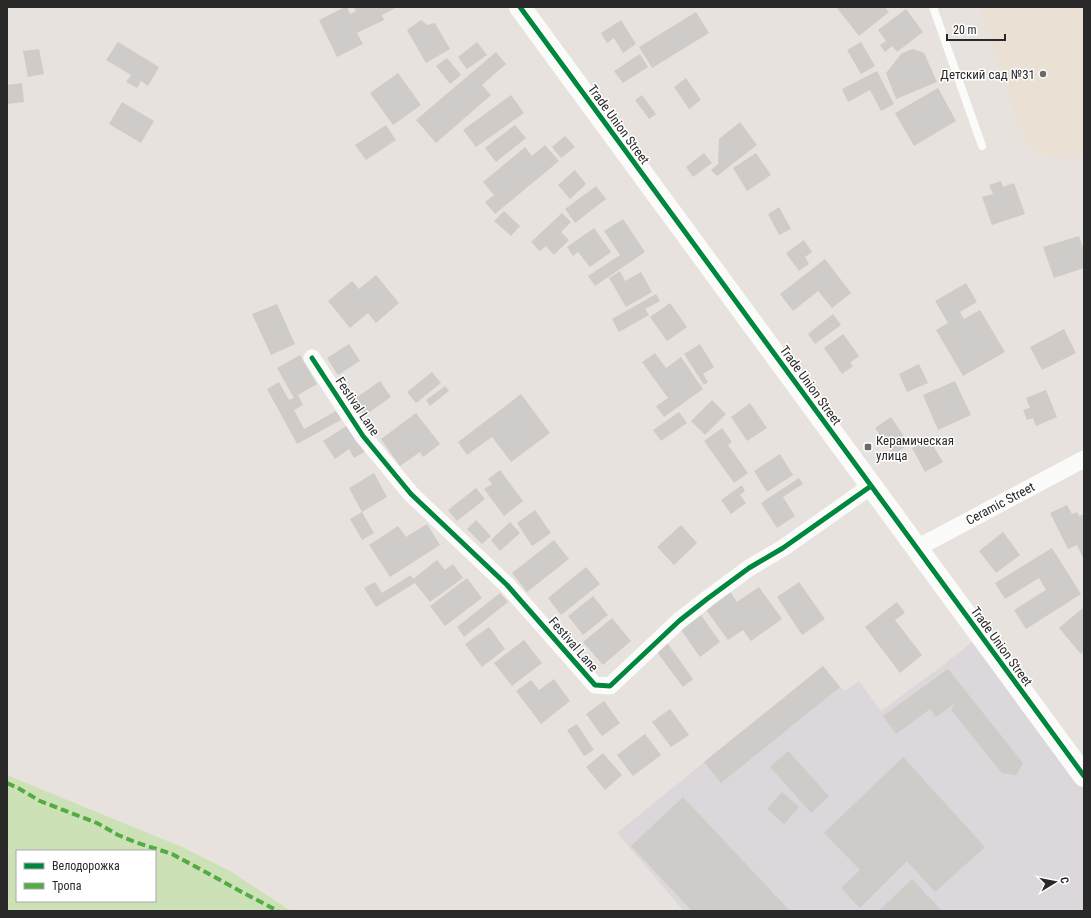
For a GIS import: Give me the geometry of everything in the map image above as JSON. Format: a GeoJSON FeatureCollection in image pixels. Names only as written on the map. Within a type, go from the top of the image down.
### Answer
{"type":"FeatureCollection","features":[{"type":"Feature","properties":{"kind":"street","name":"Trade Union Street"},"geometry":{"type":"LineString","coordinates":[[520,7],[1084,776]]}},
{"type":"Feature","properties":{"kind":"street","name":"Festival Lane"},"geometry":{"type":"LineString","coordinates":[[312,358],[363,436],[411,494],[508,585],[595,685],[610,686],[679,621],[707,599],[749,568],[783,548],[871,486]]}},
{"type":"Feature","properties":{"kind":"street","name":"Ceramic Street"},"geometry":{"type":"LineString","coordinates":[[916,548],[1084,459]]}},
{"type":"Feature","properties":{"kind":"lane"},"geometry":{"type":"LineString","coordinates":[[933,7],[982,146]]}},
{"type":"Feature","properties":{"kind":"shaded area","name":"Детский сад №31"},"geometry":{"type":"Polygon","coordinates":[[[986,7],[1084,7],[1084,155],[1062,159],[1039,155],[1024,140],[980,9],[986,7]]]}},
{"type":"Feature","properties":{"kind":"shaded area"},"geometry":{"type":"Polygon","coordinates":[[[981,635],[1084,776],[1084,911],[684,911],[617,833],[823,666],[845,691],[859,681],[881,711],[981,635]]]}},
{"type":"Feature","properties":{"kind":"green space"},"geometry":{"type":"Polygon","coordinates":[[[7,775],[182,847],[230,871],[291,911],[7,911],[7,775]]]}},
{"type":"Feature","properties":{"kind":"building"},"geometry":{"type":"Polygon","coordinates":[[[347,7],[350,14],[356,11],[354,7],[397,7],[382,15],[384,20],[357,33],[363,44],[337,57],[319,20],[347,7]]]}},
{"type":"Feature","properties":{"kind":"building"},"geometry":{"type":"Polygon","coordinates":[[[885,7],[889,12],[859,36],[837,8],[885,7]]]}},
{"type":"Feature","properties":{"kind":"building"},"geometry":{"type":"Polygon","coordinates":[[[906,9],[923,32],[897,52],[892,46],[885,52],[880,45],[886,41],[878,30],[906,9]]]}},
{"type":"Feature","properties":{"kind":"building"},"geometry":{"type":"Polygon","coordinates":[[[696,12],[709,33],[652,68],[639,47],[696,12]]]}},
{"type":"Feature","properties":{"kind":"building"},"geometry":{"type":"Polygon","coordinates":[[[421,20],[427,25],[435,23],[450,49],[426,63],[407,30],[421,20]]]}},
{"type":"Feature","properties":{"kind":"building"},"geometry":{"type":"Polygon","coordinates":[[[621,20],[636,44],[623,53],[614,38],[607,43],[601,33],[621,20]]]}},
{"type":"Feature","properties":{"kind":"building"},"geometry":{"type":"Polygon","coordinates":[[[118,42],[159,67],[148,86],[141,81],[137,88],[126,82],[131,75],[106,60],[118,42]]]}},
{"type":"Feature","properties":{"kind":"building"},"geometry":{"type":"Polygon","coordinates":[[[477,42],[487,55],[467,69],[458,57],[477,42]]]}},
{"type":"Feature","properties":{"kind":"building"},"geometry":{"type":"Polygon","coordinates":[[[861,42],[875,66],[861,74],[847,50],[861,42]]]}},
{"type":"Feature","properties":{"kind":"building"},"geometry":{"type":"Polygon","coordinates":[[[39,49],[44,74],[28,77],[23,51],[39,49]]]}},
{"type":"Feature","properties":{"kind":"building"},"geometry":{"type":"Polygon","coordinates":[[[913,49],[924,53],[937,82],[896,99],[886,73],[902,53],[913,49]]]}},
{"type":"Feature","properties":{"kind":"building"},"geometry":{"type":"Polygon","coordinates":[[[496,52],[506,64],[482,85],[491,95],[436,143],[416,120],[496,52]]]}},
{"type":"Feature","properties":{"kind":"building"},"geometry":{"type":"Polygon","coordinates":[[[640,54],[648,67],[623,83],[614,71],[640,54]]]}},
{"type":"Feature","properties":{"kind":"building"},"geometry":{"type":"Polygon","coordinates":[[[447,58],[461,75],[450,84],[436,66],[447,58]]]}},
{"type":"Feature","properties":{"kind":"building"},"geometry":{"type":"Polygon","coordinates":[[[877,71],[894,104],[881,111],[870,90],[848,102],[842,89],[877,71]]]}},
{"type":"Feature","properties":{"kind":"building"},"geometry":{"type":"Polygon","coordinates":[[[398,73],[421,105],[393,125],[370,93],[398,73]]]}},
{"type":"Feature","properties":{"kind":"building"},"geometry":{"type":"Polygon","coordinates":[[[686,78],[701,100],[689,109],[674,87],[686,78]]]}},
{"type":"Feature","properties":{"kind":"building"},"geometry":{"type":"Polygon","coordinates":[[[22,83],[24,102],[7,104],[7,85],[22,83]]]}},
{"type":"Feature","properties":{"kind":"building"},"geometry":{"type":"Polygon","coordinates":[[[938,88],[956,121],[914,146],[895,113],[938,88]]]}},
{"type":"Feature","properties":{"kind":"building"},"geometry":{"type":"Polygon","coordinates":[[[511,95],[524,113],[476,147],[463,130],[511,95]]]}},
{"type":"Feature","properties":{"kind":"building"},"geometry":{"type":"Polygon","coordinates":[[[642,95],[656,114],[649,119],[635,100],[642,95]]]}},
{"type":"Feature","properties":{"kind":"building"},"geometry":{"type":"Polygon","coordinates":[[[122,102],[154,121],[141,143],[109,124],[122,102]]]}},
{"type":"Feature","properties":{"kind":"building"},"geometry":{"type":"Polygon","coordinates":[[[740,122],[757,145],[717,176],[711,170],[718,164],[719,139],[740,122]]]}},
{"type":"Feature","properties":{"kind":"building"},"geometry":{"type":"Polygon","coordinates":[[[386,125],[396,140],[366,160],[355,145],[386,125]]]}},
{"type":"Feature","properties":{"kind":"building"},"geometry":{"type":"Polygon","coordinates":[[[515,125],[526,138],[496,162],[485,148],[515,125]]]}},
{"type":"Feature","properties":{"kind":"building"},"geometry":{"type":"Polygon","coordinates":[[[565,136],[575,147],[561,158],[552,147],[565,136]]]}},
{"type":"Feature","properties":{"kind":"building"},"geometry":{"type":"Polygon","coordinates":[[[545,145],[559,161],[495,214],[485,202],[494,195],[483,182],[525,147],[532,156],[545,145]]]}},
{"type":"Feature","properties":{"kind":"building"},"geometry":{"type":"Polygon","coordinates":[[[704,153],[712,163],[693,177],[686,167],[704,153]]]}},
{"type":"Feature","properties":{"kind":"building"},"geometry":{"type":"Polygon","coordinates":[[[756,153],[771,175],[747,191],[733,168],[756,153]]]}},
{"type":"Feature","properties":{"kind":"building"},"geometry":{"type":"Polygon","coordinates":[[[575,170],[586,184],[570,199],[558,185],[575,170]]]}},
{"type":"Feature","properties":{"kind":"building"},"geometry":{"type":"Polygon","coordinates":[[[1001,181],[1003,187],[1014,183],[1025,214],[992,225],[982,197],[993,194],[989,185],[1001,181]]]}},
{"type":"Feature","properties":{"kind":"building"},"geometry":{"type":"Polygon","coordinates":[[[596,186],[606,199],[575,223],[565,209],[596,186]]]}},
{"type":"Feature","properties":{"kind":"building"},"geometry":{"type":"Polygon","coordinates":[[[779,207],[791,229],[779,235],[768,214],[779,207]]]}},
{"type":"Feature","properties":{"kind":"building"},"geometry":{"type":"Polygon","coordinates":[[[504,211],[520,226],[511,236],[494,221],[504,211]]]}},
{"type":"Feature","properties":{"kind":"building"},"geometry":{"type":"Polygon","coordinates":[[[562,213],[571,222],[561,232],[569,240],[554,255],[546,246],[540,251],[531,242],[562,213]]]}},
{"type":"Feature","properties":{"kind":"building"},"geometry":{"type":"Polygon","coordinates":[[[623,219],[645,252],[595,286],[588,276],[620,255],[604,231],[623,219]]]}},
{"type":"Feature","properties":{"kind":"building"},"geometry":{"type":"Polygon","coordinates":[[[594,228],[611,252],[590,267],[578,252],[573,256],[567,247],[594,228]]]}},
{"type":"Feature","properties":{"kind":"building"},"geometry":{"type":"Polygon","coordinates":[[[1079,236],[1084,250],[1084,268],[1054,278],[1043,247],[1079,236]]]}},
{"type":"Feature","properties":{"kind":"building"},"geometry":{"type":"Polygon","coordinates":[[[804,240],[812,252],[805,257],[809,264],[799,271],[786,253],[804,240]]]}},
{"type":"Feature","properties":{"kind":"building"},"geometry":{"type":"Polygon","coordinates":[[[825,259],[851,293],[832,308],[818,291],[793,311],[780,294],[825,259]]]}},
{"type":"Feature","properties":{"kind":"building"},"geometry":{"type":"Polygon","coordinates":[[[620,271],[625,281],[641,272],[652,292],[626,307],[609,278],[620,271]]]}},
{"type":"Feature","properties":{"kind":"building"},"geometry":{"type":"Polygon","coordinates":[[[376,275],[399,303],[376,323],[368,313],[350,328],[328,301],[352,281],[359,289],[376,275]]]}},
{"type":"Feature","properties":{"kind":"building"},"geometry":{"type":"Polygon","coordinates":[[[966,283],[977,302],[960,312],[964,319],[980,310],[1005,352],[963,376],[936,330],[948,323],[935,301],[966,283]]]}},
{"type":"Feature","properties":{"kind":"building"},"geometry":{"type":"Polygon","coordinates":[[[656,294],[660,301],[645,309],[649,315],[619,332],[612,319],[656,294]]]}},
{"type":"Feature","properties":{"kind":"building"},"geometry":{"type":"Polygon","coordinates":[[[670,303],[687,327],[667,341],[650,317],[670,303]]]}},
{"type":"Feature","properties":{"kind":"building"},"geometry":{"type":"Polygon","coordinates":[[[277,304],[295,344],[271,355],[252,314],[277,304]]]}},
{"type":"Feature","properties":{"kind":"building"},"geometry":{"type":"Polygon","coordinates":[[[833,314],[841,325],[815,344],[808,334],[833,314]]]}},
{"type":"Feature","properties":{"kind":"building"},"geometry":{"type":"Polygon","coordinates":[[[1064,329],[1076,353],[1042,370],[1030,347],[1064,329]]]}},
{"type":"Feature","properties":{"kind":"building"},"geometry":{"type":"Polygon","coordinates":[[[843,334],[859,356],[850,363],[853,366],[842,374],[824,348],[843,334]]]}},
{"type":"Feature","properties":{"kind":"building"},"geometry":{"type":"Polygon","coordinates":[[[349,344],[360,361],[338,375],[327,358],[349,344]]]}},
{"type":"Feature","properties":{"kind":"building"},"geometry":{"type":"Polygon","coordinates":[[[700,344],[714,367],[703,374],[708,382],[704,385],[684,354],[700,344]]]}},
{"type":"Feature","properties":{"kind":"building"},"geometry":{"type":"Polygon","coordinates":[[[655,353],[666,368],[681,357],[703,389],[664,417],[656,406],[668,398],[642,362],[655,353]]]}},
{"type":"Feature","properties":{"kind":"building"},"geometry":{"type":"Polygon","coordinates":[[[300,355],[317,384],[298,395],[303,405],[294,410],[304,429],[336,411],[341,420],[297,444],[267,389],[279,382],[289,400],[294,398],[277,368],[300,355]]]}},
{"type":"Feature","properties":{"kind":"building"},"geometry":{"type":"Polygon","coordinates":[[[919,364],[928,383],[907,392],[899,374],[919,364]]]}},
{"type":"Feature","properties":{"kind":"building"},"geometry":{"type":"Polygon","coordinates":[[[432,372],[441,383],[416,403],[407,392],[432,372]]]}},
{"type":"Feature","properties":{"kind":"building"},"geometry":{"type":"Polygon","coordinates":[[[380,381],[391,397],[364,416],[353,400],[380,381]]]}},
{"type":"Feature","properties":{"kind":"building"},"geometry":{"type":"Polygon","coordinates":[[[955,381],[971,415],[938,430],[923,395],[955,381]]]}},
{"type":"Feature","properties":{"kind":"building"},"geometry":{"type":"Polygon","coordinates":[[[445,386],[449,391],[430,406],[426,400],[445,386]]]}},
{"type":"Feature","properties":{"kind":"building"},"geometry":{"type":"Polygon","coordinates":[[[1046,390],[1057,417],[1036,426],[1033,418],[1027,420],[1023,410],[1030,408],[1026,398],[1046,390]]]}},
{"type":"Feature","properties":{"kind":"building"},"geometry":{"type":"Polygon","coordinates":[[[521,394],[550,433],[511,462],[492,437],[467,455],[458,442],[521,394]]]}},
{"type":"Feature","properties":{"kind":"building"},"geometry":{"type":"Polygon","coordinates":[[[712,400],[726,414],[705,435],[691,421],[712,400]]]}},
{"type":"Feature","properties":{"kind":"building"},"geometry":{"type":"Polygon","coordinates":[[[750,403],[767,428],[747,441],[731,417],[750,403]]]}},
{"type":"Feature","properties":{"kind":"building"},"geometry":{"type":"Polygon","coordinates":[[[679,412],[687,423],[661,441],[653,430],[679,412]]]}},
{"type":"Feature","properties":{"kind":"building"},"geometry":{"type":"Polygon","coordinates":[[[416,413],[440,444],[423,457],[420,452],[400,466],[381,439],[416,413]]]}},
{"type":"Feature","properties":{"kind":"building"},"geometry":{"type":"Polygon","coordinates":[[[891,417],[909,444],[893,455],[875,428],[891,417]]]}},
{"type":"Feature","properties":{"kind":"building"},"geometry":{"type":"Polygon","coordinates":[[[348,425],[366,451],[354,458],[349,449],[335,459],[323,441],[348,425]]]}},
{"type":"Feature","properties":{"kind":"building"},"geometry":{"type":"Polygon","coordinates":[[[722,428],[732,442],[728,445],[748,473],[734,483],[704,441],[722,428]]]}},
{"type":"Feature","properties":{"kind":"building"},"geometry":{"type":"Polygon","coordinates":[[[929,439],[943,462],[925,472],[912,448],[929,439]]]}},
{"type":"Feature","properties":{"kind":"building"},"geometry":{"type":"Polygon","coordinates":[[[780,454],[793,475],[767,492],[754,471],[780,454]]]}},
{"type":"Feature","properties":{"kind":"building"},"geometry":{"type":"Polygon","coordinates":[[[500,470],[523,501],[504,516],[484,489],[492,484],[488,479],[500,470]]]}},
{"type":"Feature","properties":{"kind":"building"},"geometry":{"type":"Polygon","coordinates":[[[374,473],[387,497],[362,512],[349,488],[374,473]]]}},
{"type":"Feature","properties":{"kind":"building"},"geometry":{"type":"Polygon","coordinates":[[[799,478],[803,484],[783,497],[795,516],[777,528],[761,503],[799,478]]]}},
{"type":"Feature","properties":{"kind":"building"},"geometry":{"type":"Polygon","coordinates":[[[742,485],[745,491],[740,495],[746,503],[731,514],[721,500],[742,485]]]}},
{"type":"Feature","properties":{"kind":"building"},"geometry":{"type":"Polygon","coordinates":[[[476,488],[485,499],[457,521],[448,510],[476,488]]]}},
{"type":"Feature","properties":{"kind":"building"},"geometry":{"type":"Polygon","coordinates":[[[1067,505],[1072,514],[1077,512],[1079,516],[1084,514],[1084,560],[1077,545],[1068,549],[1050,513],[1067,505]]]}},
{"type":"Feature","properties":{"kind":"building"},"geometry":{"type":"Polygon","coordinates":[[[535,510],[551,533],[532,546],[517,523],[535,510]]]}},
{"type":"Feature","properties":{"kind":"building"},"geometry":{"type":"Polygon","coordinates":[[[362,512],[374,533],[362,540],[350,519],[362,512]]]}},
{"type":"Feature","properties":{"kind":"building"},"geometry":{"type":"Polygon","coordinates":[[[476,520],[491,536],[482,544],[467,529],[476,520]]]}},
{"type":"Feature","properties":{"kind":"building"},"geometry":{"type":"Polygon","coordinates":[[[510,522],[520,533],[500,551],[491,540],[510,522]]]}},
{"type":"Feature","properties":{"kind":"building"},"geometry":{"type":"Polygon","coordinates":[[[427,524],[440,545],[390,577],[369,545],[398,526],[406,537],[427,524]]]}},
{"type":"Feature","properties":{"kind":"building"},"geometry":{"type":"Polygon","coordinates":[[[681,525],[697,543],[674,565],[657,547],[681,525]]]}},
{"type":"Feature","properties":{"kind":"building"},"geometry":{"type":"Polygon","coordinates":[[[1003,532],[1020,555],[996,573],[979,551],[1003,532]]]}},
{"type":"Feature","properties":{"kind":"building"},"geometry":{"type":"Polygon","coordinates":[[[554,540],[569,559],[527,592],[512,573],[554,540]]]}},
{"type":"Feature","properties":{"kind":"building"},"geometry":{"type":"Polygon","coordinates":[[[1052,548],[1081,594],[1026,629],[1014,610],[1046,590],[1039,578],[1005,599],[995,583],[1052,548]]]}},
{"type":"Feature","properties":{"kind":"building"},"geometry":{"type":"Polygon","coordinates":[[[437,560],[445,570],[453,564],[463,578],[430,602],[415,583],[376,607],[364,588],[375,582],[382,593],[411,575],[413,579],[437,560]]]}},
{"type":"Feature","properties":{"kind":"building"},"geometry":{"type":"Polygon","coordinates":[[[586,567],[600,584],[561,615],[548,598],[586,567]]]}},
{"type":"Feature","properties":{"kind":"building"},"geometry":{"type":"Polygon","coordinates":[[[467,578],[482,598],[445,626],[430,606],[467,578]]]}},
{"type":"Feature","properties":{"kind":"building"},"geometry":{"type":"Polygon","coordinates":[[[799,582],[825,619],[802,635],[777,597],[799,582]]]}},
{"type":"Feature","properties":{"kind":"building"},"geometry":{"type":"Polygon","coordinates":[[[759,587],[782,619],[751,641],[743,630],[728,640],[704,607],[729,590],[737,602],[759,587]]]}},
{"type":"Feature","properties":{"kind":"building"},"geometry":{"type":"Polygon","coordinates":[[[500,593],[508,602],[464,637],[457,627],[500,593]]]}},
{"type":"Feature","properties":{"kind":"building"},"geometry":{"type":"Polygon","coordinates":[[[593,596],[608,615],[583,635],[568,616],[593,596]]]}},
{"type":"Feature","properties":{"kind":"building"},"geometry":{"type":"Polygon","coordinates":[[[897,602],[905,613],[895,620],[922,655],[900,673],[865,627],[897,602]]]}},
{"type":"Feature","properties":{"kind":"building"},"geometry":{"type":"Polygon","coordinates":[[[1084,607],[1084,651],[1081,654],[1059,628],[1084,607]]]}},
{"type":"Feature","properties":{"kind":"building"},"geometry":{"type":"Polygon","coordinates":[[[701,615],[720,642],[700,657],[681,630],[701,615]]]}},
{"type":"Feature","properties":{"kind":"building"},"geometry":{"type":"Polygon","coordinates":[[[612,618],[631,641],[603,665],[583,642],[612,618]]]}},
{"type":"Feature","properties":{"kind":"building"},"geometry":{"type":"Polygon","coordinates":[[[489,627],[505,649],[482,667],[465,644],[489,627]]]}},
{"type":"Feature","properties":{"kind":"building"},"geometry":{"type":"Polygon","coordinates":[[[524,640],[542,663],[512,686],[494,663],[524,640]]]}},
{"type":"Feature","properties":{"kind":"building"},"geometry":{"type":"Polygon","coordinates":[[[665,640],[693,679],[683,687],[654,648],[665,640]]]}},
{"type":"Feature","properties":{"kind":"building"},"geometry":{"type":"Polygon","coordinates":[[[823,666],[840,687],[721,783],[704,762],[823,666]]]}},
{"type":"Feature","properties":{"kind":"building"},"geometry":{"type":"Polygon","coordinates":[[[948,669],[1023,763],[1016,775],[1002,773],[951,710],[955,703],[936,717],[930,709],[896,734],[883,716],[948,669]]]}},
{"type":"Feature","properties":{"kind":"building"},"geometry":{"type":"Polygon","coordinates":[[[554,679],[570,701],[541,724],[516,691],[531,680],[539,690],[554,679]]]}},
{"type":"Feature","properties":{"kind":"building"},"geometry":{"type":"Polygon","coordinates":[[[604,701],[620,723],[602,736],[586,714],[604,701]]]}},
{"type":"Feature","properties":{"kind":"building"},"geometry":{"type":"Polygon","coordinates":[[[670,709],[689,735],[671,747],[652,722],[670,709]]]}},
{"type":"Feature","properties":{"kind":"building"},"geometry":{"type":"Polygon","coordinates":[[[577,724],[594,750],[584,756],[567,730],[577,724]]]}},
{"type":"Feature","properties":{"kind":"building"},"geometry":{"type":"Polygon","coordinates":[[[645,734],[661,755],[633,776],[617,755],[645,734]]]}},
{"type":"Feature","properties":{"kind":"building"},"geometry":{"type":"Polygon","coordinates":[[[788,751],[829,796],[811,813],[770,767],[788,751]]]}},
{"type":"Feature","properties":{"kind":"building"},"geometry":{"type":"Polygon","coordinates":[[[603,753],[622,775],[605,790],[586,767],[603,753]]]}},
{"type":"Feature","properties":{"kind":"building"},"geometry":{"type":"Polygon","coordinates":[[[903,757],[985,847],[935,892],[907,861],[860,908],[841,888],[860,870],[824,833],[903,757]]]}},
{"type":"Feature","properties":{"kind":"building"},"geometry":{"type":"Polygon","coordinates":[[[782,792],[799,807],[784,824],[767,809],[782,792]]]}},
{"type":"Feature","properties":{"kind":"building"},"geometry":{"type":"Polygon","coordinates":[[[683,797],[790,911],[692,911],[631,846],[683,797]]]}},
{"type":"Feature","properties":{"kind":"building"},"geometry":{"type":"Polygon","coordinates":[[[912,879],[942,911],[878,911],[886,904],[912,879]]]}},
{"type":"Feature","properties":{"kind":"marked path"},"geometry":{"type":"LineString","coordinates":[[7,783],[40,801],[97,823],[118,835],[172,854],[278,911]]}},
{"type":"Feature","properties":{"kind":"cycle path"},"geometry":{"type":"LineString","coordinates":[[520,7],[1084,776]]}},
{"type":"Feature","properties":{"kind":"cycle path"},"geometry":{"type":"LineString","coordinates":[[312,358],[363,436],[411,494],[507,585],[595,685],[610,686],[679,621],[707,599],[749,568],[783,548],[871,486]]}},
{"type":"Feature","properties":{"kind":"place","name":"Детский сад №31"},"geometry":{"type":"Point","coordinates":[1043,74]}},
{"type":"Feature","properties":{"kind":"place","name":"Керамическая улица"},"geometry":{"type":"Point","coordinates":[868,447]}}]}
